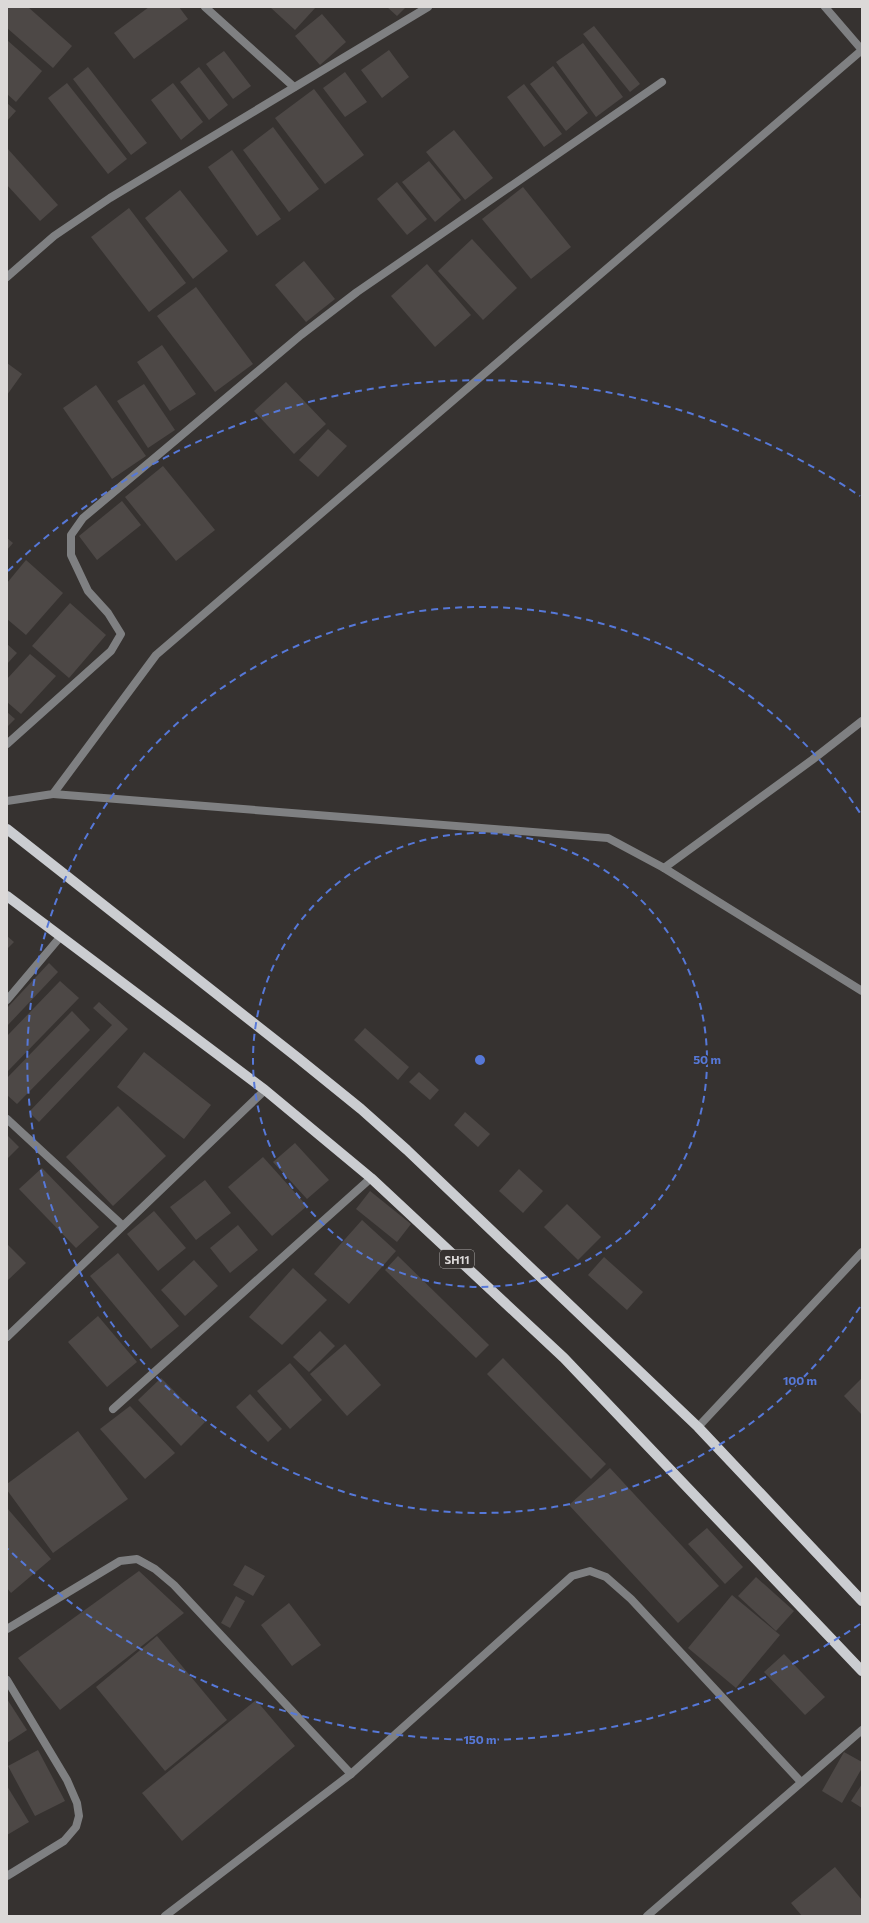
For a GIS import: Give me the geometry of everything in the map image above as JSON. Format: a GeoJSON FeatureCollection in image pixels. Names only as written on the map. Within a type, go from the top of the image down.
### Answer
{"type":"FeatureCollection","features":[{"type":"Feature","properties":{"kind":"main road"},"geometry":{"type":"LineString","coordinates":[[7,829],[361,1109],[407,1150],[698,1427],[862,1601]]}},
{"type":"Feature","properties":{"kind":"main road","name":"SH11"},"geometry":{"type":"LineString","coordinates":[[7,896],[265,1090],[371,1178],[564,1358],[862,1671]]}},
{"type":"Feature","properties":{"kind":"street"},"geometry":{"type":"LineString","coordinates":[[205,7],[294,87]]}},
{"type":"Feature","properties":{"kind":"street"},"geometry":{"type":"LineString","coordinates":[[7,277],[54,236],[110,198],[428,7]]}},
{"type":"Feature","properties":{"kind":"street"},"geometry":{"type":"LineString","coordinates":[[53,794],[156,655],[862,50],[825,7]]}},
{"type":"Feature","properties":{"kind":"street"},"geometry":{"type":"LineString","coordinates":[[7,744],[111,652],[121,634],[108,613],[88,591],[71,555],[71,535],[83,518],[301,335],[357,292],[662,82]]}},
{"type":"Feature","properties":{"kind":"street"},"geometry":{"type":"LineString","coordinates":[[664,868],[812,760],[862,720]]}},
{"type":"Feature","properties":{"kind":"street"},"geometry":{"type":"LineString","coordinates":[[7,801],[53,794],[608,838],[664,868],[862,991]]}},
{"type":"Feature","properties":{"kind":"street"},"geometry":{"type":"LineString","coordinates":[[7,1000],[61,936]]}},
{"type":"Feature","properties":{"kind":"street"},"geometry":{"type":"LineString","coordinates":[[7,1337],[122,1225],[265,1090]]}},
{"type":"Feature","properties":{"kind":"street"},"geometry":{"type":"LineString","coordinates":[[7,1119],[122,1225]]}},
{"type":"Feature","properties":{"kind":"street"},"geometry":{"type":"LineString","coordinates":[[113,1409],[371,1178]]}},
{"type":"Feature","properties":{"kind":"street"},"geometry":{"type":"LineString","coordinates":[[698,1427],[862,1252]]}},
{"type":"Feature","properties":{"kind":"street"},"geometry":{"type":"LineString","coordinates":[[7,1629],[120,1561],[137,1559],[155,1569],[174,1585],[351,1774]]}},
{"type":"Feature","properties":{"kind":"street"},"geometry":{"type":"LineString","coordinates":[[165,1916],[351,1774],[572,1576],[590,1571],[606,1577],[631,1599],[802,1782]]}},
{"type":"Feature","properties":{"kind":"street"},"geometry":{"type":"LineString","coordinates":[[7,1680],[68,1780],[77,1802],[79,1816],[76,1827],[64,1841],[7,1876]]}},
{"type":"Feature","properties":{"kind":"street"},"geometry":{"type":"LineString","coordinates":[[647,1916],[862,1730]]}},
{"type":"Feature","properties":{"kind":"building"},"geometry":{"type":"Polygon","coordinates":[[[7,7],[28,7],[72,46],[53,68],[7,28],[7,7]]]}},
{"type":"Feature","properties":{"kind":"building"},"geometry":{"type":"Polygon","coordinates":[[[149,7],[179,7],[188,19],[134,59],[114,33],[149,7]]]}},
{"type":"Feature","properties":{"kind":"building"},"geometry":{"type":"Polygon","coordinates":[[[270,7],[316,7],[295,30],[270,7]]]}},
{"type":"Feature","properties":{"kind":"building"},"geometry":{"type":"Polygon","coordinates":[[[387,7],[406,7],[397,16],[387,7]]]}},
{"type":"Feature","properties":{"kind":"building"},"geometry":{"type":"Polygon","coordinates":[[[322,14],[346,42],[320,65],[295,36],[322,14]]]}},
{"type":"Feature","properties":{"kind":"building"},"geometry":{"type":"Polygon","coordinates":[[[594,26],[640,84],[630,92],[583,34],[594,26]]]}},
{"type":"Feature","properties":{"kind":"building"},"geometry":{"type":"Polygon","coordinates":[[[7,40],[42,71],[16,102],[7,94],[7,40]]]}},
{"type":"Feature","properties":{"kind":"building"},"geometry":{"type":"Polygon","coordinates":[[[583,43],[623,97],[596,117],[556,62],[583,43]]]}},
{"type":"Feature","properties":{"kind":"building"},"geometry":{"type":"Polygon","coordinates":[[[389,50],[409,77],[382,98],[361,70],[389,50]]]}},
{"type":"Feature","properties":{"kind":"building"},"geometry":{"type":"Polygon","coordinates":[[[224,51],[251,86],[233,99],[206,64],[224,51]]]}},
{"type":"Feature","properties":{"kind":"building"},"geometry":{"type":"Polygon","coordinates":[[[553,66],[588,113],[566,131],[530,84],[553,66]]]}},
{"type":"Feature","properties":{"kind":"building"},"geometry":{"type":"Polygon","coordinates":[[[88,67],[147,143],[131,155],[73,79],[88,67]]]}},
{"type":"Feature","properties":{"kind":"building"},"geometry":{"type":"Polygon","coordinates":[[[199,67],[228,105],[209,120],[180,82],[199,67]]]}},
{"type":"Feature","properties":{"kind":"building"},"geometry":{"type":"Polygon","coordinates":[[[345,72],[367,102],[345,117],[323,88],[345,72]]]}},
{"type":"Feature","properties":{"kind":"building"},"geometry":{"type":"Polygon","coordinates":[[[67,83],[127,159],[108,174],[48,98],[67,83]]]}},
{"type":"Feature","properties":{"kind":"building"},"geometry":{"type":"Polygon","coordinates":[[[173,83],[203,122],[181,140],[151,100],[173,83]]]}},
{"type":"Feature","properties":{"kind":"building"},"geometry":{"type":"Polygon","coordinates":[[[524,84],[562,134],[544,147],[507,97],[524,84]]]}},
{"type":"Feature","properties":{"kind":"building"},"geometry":{"type":"Polygon","coordinates":[[[314,89],[364,155],[325,184],[275,118],[314,89]]]}},
{"type":"Feature","properties":{"kind":"building"},"geometry":{"type":"Polygon","coordinates":[[[7,103],[16,111],[7,121],[7,103]]]}},
{"type":"Feature","properties":{"kind":"building"},"geometry":{"type":"Polygon","coordinates":[[[273,127],[319,189],[289,212],[243,150],[273,127]]]}},
{"type":"Feature","properties":{"kind":"building"},"geometry":{"type":"Polygon","coordinates":[[[454,130],[493,178],[465,200],[426,152],[454,130]]]}},
{"type":"Feature","properties":{"kind":"building"},"geometry":{"type":"Polygon","coordinates":[[[7,148],[58,205],[40,221],[7,185],[7,148]]]}},
{"type":"Feature","properties":{"kind":"building"},"geometry":{"type":"Polygon","coordinates":[[[232,150],[281,219],[257,236],[208,167],[232,150]]]}},
{"type":"Feature","properties":{"kind":"building"},"geometry":{"type":"Polygon","coordinates":[[[429,161],[461,200],[435,222],[402,182],[429,161]]]}},
{"type":"Feature","properties":{"kind":"building"},"geometry":{"type":"Polygon","coordinates":[[[397,182],[427,219],[407,235],[377,199],[397,182]]]}},
{"type":"Feature","properties":{"kind":"building"},"geometry":{"type":"Polygon","coordinates":[[[523,187],[571,247],[531,279],[482,219],[523,187]]]}},
{"type":"Feature","properties":{"kind":"building"},"geometry":{"type":"Polygon","coordinates":[[[180,190],[228,251],[193,279],[145,218],[180,190]]]}},
{"type":"Feature","properties":{"kind":"building"},"geometry":{"type":"Polygon","coordinates":[[[129,208],[186,283],[149,312],[91,237],[129,208]]]}},
{"type":"Feature","properties":{"kind":"building"},"geometry":{"type":"Polygon","coordinates":[[[472,239],[517,288],[483,320],[438,271],[472,239]]]}},
{"type":"Feature","properties":{"kind":"building"},"geometry":{"type":"Polygon","coordinates":[[[304,261],[335,299],[306,322],[275,285],[304,261]]]}},
{"type":"Feature","properties":{"kind":"building"},"geometry":{"type":"Polygon","coordinates":[[[427,264],[471,315],[435,347],[391,296],[427,264]]]}},
{"type":"Feature","properties":{"kind":"building"},"geometry":{"type":"Polygon","coordinates":[[[196,287],[253,364],[215,392],[157,316],[196,287]]]}},
{"type":"Feature","properties":{"kind":"building"},"geometry":{"type":"Polygon","coordinates":[[[162,345],[196,394],[170,411],[137,362],[162,345]]]}},
{"type":"Feature","properties":{"kind":"building"},"geometry":{"type":"Polygon","coordinates":[[[7,363],[22,374],[7,395],[7,363]]]}},
{"type":"Feature","properties":{"kind":"building"},"geometry":{"type":"Polygon","coordinates":[[[286,382],[326,424],[294,454],[254,411],[286,382]]]}},
{"type":"Feature","properties":{"kind":"building"},"geometry":{"type":"Polygon","coordinates":[[[144,384],[175,430],[148,448],[117,401],[144,384]]]}},
{"type":"Feature","properties":{"kind":"building"},"geometry":{"type":"Polygon","coordinates":[[[96,385],[146,456],[112,479],[63,408],[96,385]]]}},
{"type":"Feature","properties":{"kind":"building"},"geometry":{"type":"Polygon","coordinates":[[[328,429],[347,446],[318,477],[299,460],[328,429]]]}},
{"type":"Feature","properties":{"kind":"building"},"geometry":{"type":"Polygon","coordinates":[[[163,466],[215,530],[176,561],[125,497],[163,466]]]}},
{"type":"Feature","properties":{"kind":"building"},"geometry":{"type":"Polygon","coordinates":[[[122,501],[141,525],[97,560],[79,536],[122,501]]]}},
{"type":"Feature","properties":{"kind":"building"},"geometry":{"type":"Polygon","coordinates":[[[7,538],[13,543],[7,550],[7,538]]]}},
{"type":"Feature","properties":{"kind":"building"},"geometry":{"type":"Polygon","coordinates":[[[26,560],[63,593],[26,635],[7,619],[7,583],[26,560]]]}},
{"type":"Feature","properties":{"kind":"building"},"geometry":{"type":"Polygon","coordinates":[[[70,603],[106,635],[69,678],[32,646],[70,603]]]}},
{"type":"Feature","properties":{"kind":"building"},"geometry":{"type":"Polygon","coordinates":[[[7,644],[17,653],[7,664],[7,644]]]}},
{"type":"Feature","properties":{"kind":"building"},"geometry":{"type":"Polygon","coordinates":[[[30,654],[56,676],[21,714],[7,702],[7,679],[30,654]]]}},
{"type":"Feature","properties":{"kind":"building"},"geometry":{"type":"Polygon","coordinates":[[[7,712],[15,719],[7,727],[7,712]]]}},
{"type":"Feature","properties":{"kind":"building"},"geometry":{"type":"Polygon","coordinates":[[[7,936],[14,942],[7,949],[7,936]]]}},
{"type":"Feature","properties":{"kind":"building"},"geometry":{"type":"Polygon","coordinates":[[[49,963],[58,972],[7,1026],[7,1008],[49,963]]]}},
{"type":"Feature","properties":{"kind":"building"},"geometry":{"type":"Polygon","coordinates":[[[60,981],[79,998],[7,1072],[7,1036],[60,981]]]}},
{"type":"Feature","properties":{"kind":"building"},"geometry":{"type":"Polygon","coordinates":[[[99,1002],[128,1029],[39,1122],[29,1112],[112,1025],[93,1008],[99,1002]]]}},
{"type":"Feature","properties":{"kind":"building"},"geometry":{"type":"Polygon","coordinates":[[[72,1011],[90,1030],[17,1104],[7,1095],[7,1078],[72,1011]]]}},
{"type":"Feature","properties":{"kind":"building"},"geometry":{"type":"Polygon","coordinates":[[[365,1028],[409,1067],[398,1080],[354,1040],[365,1028]]]}},
{"type":"Feature","properties":{"kind":"building"},"geometry":{"type":"Polygon","coordinates":[[[144,1052],[211,1105],[184,1139],[117,1087],[144,1052]]]}},
{"type":"Feature","properties":{"kind":"building"},"geometry":{"type":"Polygon","coordinates":[[[419,1072],[439,1090],[430,1100],[409,1082],[419,1072]]]}},
{"type":"Feature","properties":{"kind":"building"},"geometry":{"type":"Polygon","coordinates":[[[118,1106],[166,1156],[113,1206],[66,1157],[118,1106]]]}},
{"type":"Feature","properties":{"kind":"building"},"geometry":{"type":"Polygon","coordinates":[[[465,1112],[490,1134],[478,1147],[454,1125],[465,1112]]]}},
{"type":"Feature","properties":{"kind":"building"},"geometry":{"type":"Polygon","coordinates":[[[7,1135],[19,1147],[7,1159],[7,1135]]]}},
{"type":"Feature","properties":{"kind":"building"},"geometry":{"type":"Polygon","coordinates":[[[295,1143],[329,1180],[307,1199],[273,1162],[295,1143]]]}},
{"type":"Feature","properties":{"kind":"building"},"geometry":{"type":"Polygon","coordinates":[[[263,1157],[307,1206],[272,1236],[228,1187],[263,1157]]]}},
{"type":"Feature","properties":{"kind":"building"},"geometry":{"type":"Polygon","coordinates":[[[42,1168],[99,1227],[76,1248],[19,1189],[42,1168]]]}},
{"type":"Feature","properties":{"kind":"building"},"geometry":{"type":"Polygon","coordinates":[[[519,1169],[543,1191],[523,1213],[499,1191],[519,1169]]]}},
{"type":"Feature","properties":{"kind":"building"},"geometry":{"type":"Polygon","coordinates":[[[205,1180],[231,1213],[196,1240],[170,1207],[205,1180]]]}},
{"type":"Feature","properties":{"kind":"building"},"geometry":{"type":"Polygon","coordinates":[[[370,1191],[411,1224],[397,1242],[356,1209],[370,1191]]]}},
{"type":"Feature","properties":{"kind":"building"},"geometry":{"type":"Polygon","coordinates":[[[567,1204],[601,1237],[578,1260],[544,1227],[567,1204]]]}},
{"type":"Feature","properties":{"kind":"building"},"geometry":{"type":"Polygon","coordinates":[[[154,1211],[186,1248],[158,1271],[127,1234],[154,1211]]]}},
{"type":"Feature","properties":{"kind":"building"},"geometry":{"type":"Polygon","coordinates":[[[362,1220],[396,1251],[349,1304],[314,1274],[362,1220]]]}},
{"type":"Feature","properties":{"kind":"building"},"geometry":{"type":"Polygon","coordinates":[[[238,1225],[258,1250],[230,1273],[210,1248],[238,1225]]]}},
{"type":"Feature","properties":{"kind":"building"},"geometry":{"type":"Polygon","coordinates":[[[7,1244],[26,1263],[7,1281],[7,1244]]]}},
{"type":"Feature","properties":{"kind":"building"},"geometry":{"type":"Polygon","coordinates":[[[118,1253],[179,1326],[151,1349],[90,1276],[118,1253]]]}},
{"type":"Feature","properties":{"kind":"building"},"geometry":{"type":"Polygon","coordinates":[[[398,1256],[489,1345],[476,1358],[385,1270],[398,1256]]]}},
{"type":"Feature","properties":{"kind":"building"},"geometry":{"type":"Polygon","coordinates":[[[604,1257],[643,1292],[627,1310],[588,1275],[604,1257]]]}},
{"type":"Feature","properties":{"kind":"building"},"geometry":{"type":"Polygon","coordinates":[[[194,1260],[218,1286],[185,1316],[161,1290],[194,1260]]]}},
{"type":"Feature","properties":{"kind":"building"},"geometry":{"type":"Polygon","coordinates":[[[293,1268],[327,1300],[282,1345],[249,1317],[293,1268]]]}},
{"type":"Feature","properties":{"kind":"building"},"geometry":{"type":"Polygon","coordinates":[[[98,1316],[137,1362],[107,1387],[68,1342],[98,1316]]]}},
{"type":"Feature","properties":{"kind":"building"},"geometry":{"type":"Polygon","coordinates":[[[320,1331],[335,1346],[309,1372],[293,1357],[320,1331]]]}},
{"type":"Feature","properties":{"kind":"building"},"geometry":{"type":"Polygon","coordinates":[[[345,1344],[381,1385],[347,1416],[310,1374],[345,1344]]]}},
{"type":"Feature","properties":{"kind":"building"},"geometry":{"type":"Polygon","coordinates":[[[503,1358],[606,1464],[591,1479],[487,1374],[503,1358]]]}},
{"type":"Feature","properties":{"kind":"building"},"geometry":{"type":"Polygon","coordinates":[[[290,1363],[322,1400],[290,1429],[257,1391],[290,1363]]]}},
{"type":"Feature","properties":{"kind":"building"},"geometry":{"type":"Polygon","coordinates":[[[161,1378],[205,1422],[181,1446],[138,1400],[161,1378]]]}},
{"type":"Feature","properties":{"kind":"building"},"geometry":{"type":"Polygon","coordinates":[[[862,1378],[862,1415],[844,1396],[862,1378]]]}},
{"type":"Feature","properties":{"kind":"building"},"geometry":{"type":"Polygon","coordinates":[[[250,1394],[282,1429],[268,1442],[236,1407],[250,1394]]]}},
{"type":"Feature","properties":{"kind":"building"},"geometry":{"type":"Polygon","coordinates":[[[130,1406],[175,1453],[145,1479],[100,1429],[130,1406]]]}},
{"type":"Feature","properties":{"kind":"building"},"geometry":{"type":"Polygon","coordinates":[[[78,1431],[128,1499],[53,1553],[7,1490],[7,1484],[78,1431]]]}},
{"type":"Feature","properties":{"kind":"building"},"geometry":{"type":"Polygon","coordinates":[[[610,1468],[719,1586],[678,1623],[569,1505],[610,1468]]]}},
{"type":"Feature","properties":{"kind":"building"},"geometry":{"type":"Polygon","coordinates":[[[7,1508],[51,1559],[11,1593],[7,1588],[7,1508]]]}},
{"type":"Feature","properties":{"kind":"building"},"geometry":{"type":"Polygon","coordinates":[[[707,1528],[743,1567],[725,1584],[688,1544],[707,1528]]]}},
{"type":"Feature","properties":{"kind":"building"},"geometry":{"type":"Polygon","coordinates":[[[245,1565],[265,1576],[253,1596],[233,1585],[245,1565]]]}},
{"type":"Feature","properties":{"kind":"building"},"geometry":{"type":"Polygon","coordinates":[[[139,1571],[184,1613],[60,1710],[18,1658],[139,1571]]]}},
{"type":"Feature","properties":{"kind":"building"},"geometry":{"type":"Polygon","coordinates":[[[756,1577],[794,1611],[776,1631],[738,1596],[756,1577]]]}},
{"type":"Feature","properties":{"kind":"building"},"geometry":{"type":"Polygon","coordinates":[[[732,1595],[780,1635],[736,1688],[688,1648],[732,1595]]]}},
{"type":"Feature","properties":{"kind":"building"},"geometry":{"type":"Polygon","coordinates":[[[236,1596],[245,1601],[230,1628],[221,1623],[236,1596]]]}},
{"type":"Feature","properties":{"kind":"building"},"geometry":{"type":"Polygon","coordinates":[[[289,1603],[321,1645],[292,1666],[261,1625],[289,1603]]]}},
{"type":"Feature","properties":{"kind":"building"},"geometry":{"type":"Polygon","coordinates":[[[157,1636],[227,1720],[165,1771],[96,1687],[157,1636]]]}},
{"type":"Feature","properties":{"kind":"building"},"geometry":{"type":"Polygon","coordinates":[[[784,1654],[825,1697],[805,1715],[764,1672],[784,1654]]]}},
{"type":"Feature","properties":{"kind":"building"},"geometry":{"type":"Polygon","coordinates":[[[7,1699],[27,1730],[7,1743],[7,1699]]]}},
{"type":"Feature","properties":{"kind":"building"},"geometry":{"type":"Polygon","coordinates":[[[256,1700],[295,1746],[182,1841],[142,1793],[256,1700]]]}},
{"type":"Feature","properties":{"kind":"building"},"geometry":{"type":"Polygon","coordinates":[[[38,1750],[65,1801],[35,1816],[8,1766],[38,1750]]]}},
{"type":"Feature","properties":{"kind":"building"},"geometry":{"type":"Polygon","coordinates":[[[844,1752],[862,1762],[862,1768],[842,1803],[822,1791],[844,1752]]]}},
{"type":"Feature","properties":{"kind":"building"},"geometry":{"type":"Polygon","coordinates":[[[862,1784],[862,1808],[851,1801],[862,1784]]]}},
{"type":"Feature","properties":{"kind":"building"},"geometry":{"type":"Polygon","coordinates":[[[7,1786],[29,1822],[7,1835],[7,1786]]]}},
{"type":"Feature","properties":{"kind":"building"},"geometry":{"type":"Polygon","coordinates":[[[835,1867],[862,1900],[862,1916],[802,1916],[791,1903],[835,1867]]]}}]}
